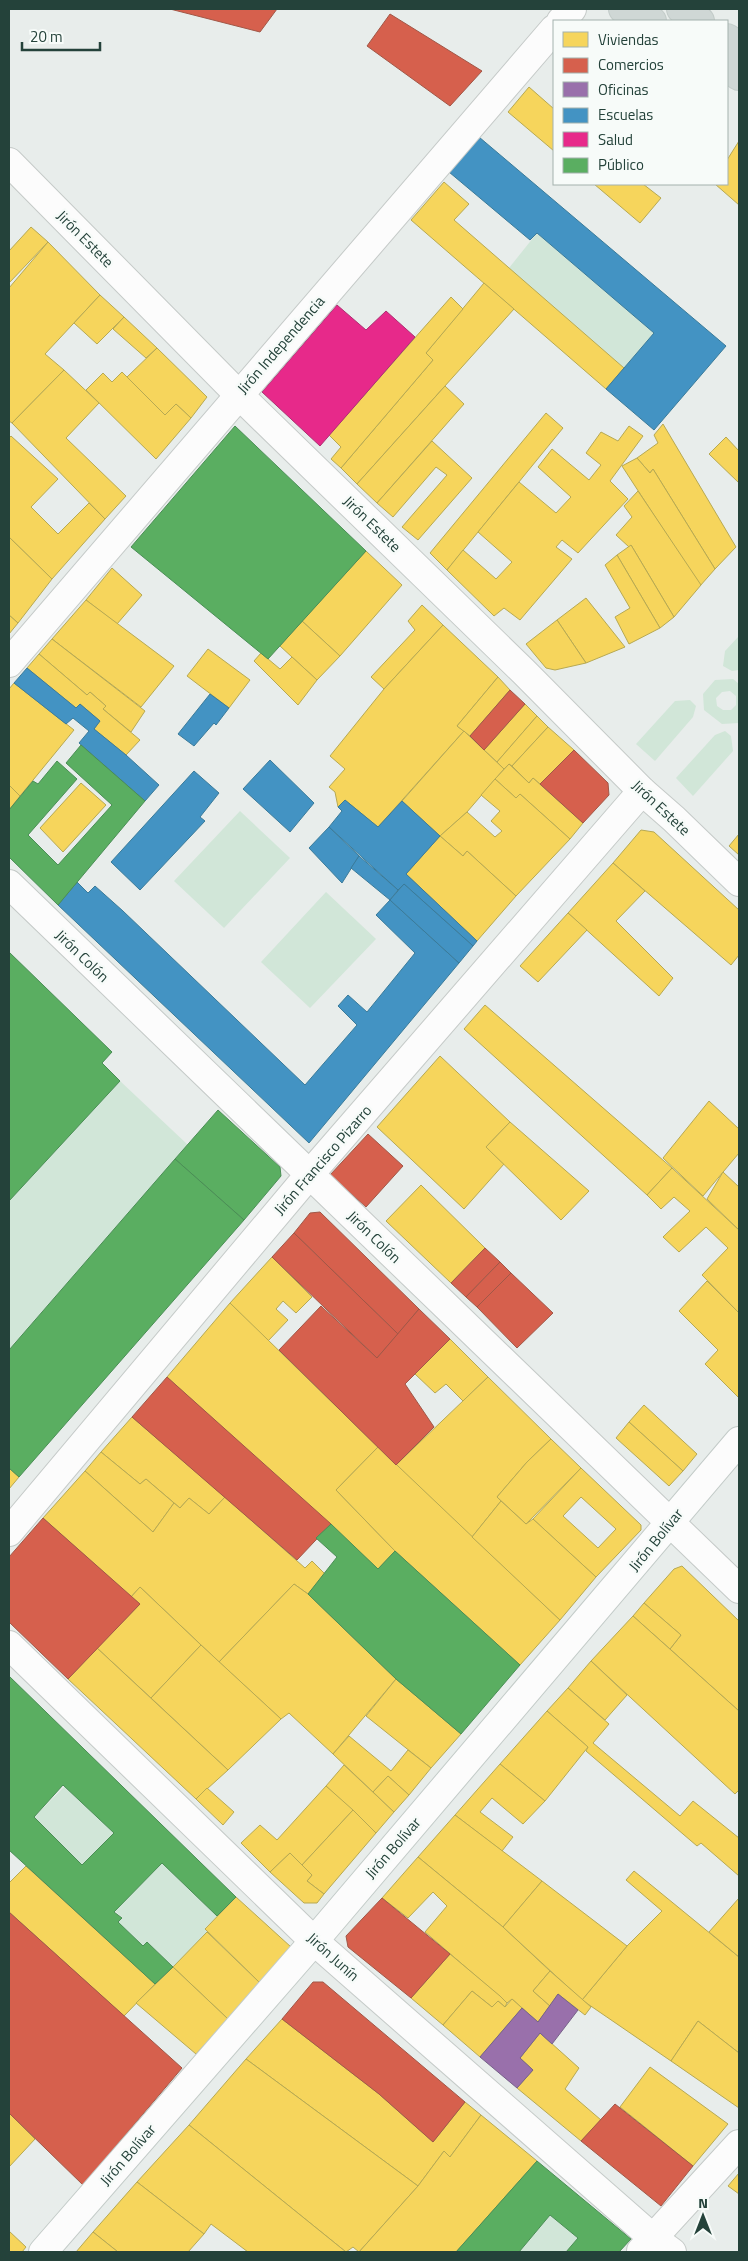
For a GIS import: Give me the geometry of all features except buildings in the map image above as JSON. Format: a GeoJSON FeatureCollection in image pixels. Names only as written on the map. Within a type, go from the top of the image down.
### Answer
{"type":"FeatureCollection","features":[{"type":"Feature","properties":{"kind":"main road"},"geometry":{"type":"LineString","coordinates":[[623,9],[650,20]]}},
{"type":"Feature","properties":{"kind":"main road"},"geometry":{"type":"LineString","coordinates":[[681,9],[698,20]]}},
{"type":"Feature","properties":{"kind":"main road"},"geometry":{"type":"LineString","coordinates":[[728,39],[739,46]]}},
{"type":"Feature","properties":{"kind":"main road"},"geometry":{"type":"LineString","coordinates":[[728,69],[739,76]]}},
{"type":"Feature","properties":{"kind":"street"},"geometry":{"type":"LineString","coordinates":[[562,20],[572,9]]}},
{"type":"Feature","properties":{"kind":"street","name":"Jirón Independencia"},"geometry":{"type":"LineString","coordinates":[[9,663],[238,394],[553,30]]}},
{"type":"Feature","properties":{"kind":"street","name":"Jirón Estete"},"geometry":{"type":"LineString","coordinates":[[9,162],[238,394],[524,672],[642,791],[739,882]]}},
{"type":"Feature","properties":{"kind":"street","name":"Jirón Francisco Pizarro"},"geometry":{"type":"LineString","coordinates":[[9,1532],[309,1175],[642,791]]}},
{"type":"Feature","properties":{"kind":"street","name":"Jirón Colón"},"geometry":{"type":"LineString","coordinates":[[9,884],[739,1589]]}},
{"type":"Feature","properties":{"kind":"street","name":"Jirón Bolívar"},"geometry":{"type":"LineString","coordinates":[[43,2252],[314,1940],[739,1442]]}},
{"type":"Feature","properties":{"kind":"street","name":"Jirón Junín"},"geometry":{"type":"LineString","coordinates":[[9,1645],[314,1940],[655,2248]]}},
{"type":"Feature","properties":{"kind":"street"},"geometry":{"type":"LineString","coordinates":[[655,2248],[739,2144]]}},
{"type":"Feature","properties":{"kind":"green space"},"geometry":{"type":"Polygon","coordinates":[[[537,233],[654,333],[624,368],[509,268],[537,233]]]}},
{"type":"Feature","properties":{"kind":"green space"},"geometry":{"type":"Polygon","coordinates":[[[739,636],[739,670],[732,671],[723,666],[725,651],[739,636]]]}},
{"type":"Feature","properties":{"kind":"green space"},"geometry":{"type":"Polygon","coordinates":[[[733,679],[739,684],[739,723],[722,724],[704,710],[703,694],[715,680],[733,679]],[[730,691],[722,692],[716,698],[717,706],[723,710],[731,710],[736,705],[736,696],[730,691]]]}},
{"type":"Feature","properties":{"kind":"green space"},"geometry":{"type":"Polygon","coordinates":[[[690,700],[696,706],[693,717],[655,761],[636,744],[675,701],[690,700]]]}},
{"type":"Feature","properties":{"kind":"green space"},"geometry":{"type":"Polygon","coordinates":[[[725,731],[731,736],[733,751],[693,796],[676,778],[715,735],[725,731]]]}},
{"type":"Feature","properties":{"kind":"green space"},"geometry":{"type":"Polygon","coordinates":[[[240,811],[290,858],[224,928],[174,881],[240,811]]]}},
{"type":"Feature","properties":{"kind":"green space"},"geometry":{"type":"Polygon","coordinates":[[[326,892],[376,939],[310,1008],[261,962],[326,892]]]}},
{"type":"Feature","properties":{"kind":"green space"},"geometry":{"type":"Polygon","coordinates":[[[120,1081],[188,1145],[9,1349],[9,1201],[120,1081]]]}},
{"type":"Feature","properties":{"kind":"green space"},"geometry":{"type":"Polygon","coordinates":[[[65,1786],[114,1833],[82,1865],[34,1817],[65,1786]]]}},
{"type":"Feature","properties":{"kind":"green space"},"geometry":{"type":"Polygon","coordinates":[[[162,1863],[217,1916],[205,1928],[207,1932],[173,1967],[147,1942],[143,1946],[118,1922],[122,1917],[115,1911],[162,1863]]]}},
{"type":"Feature","properties":{"kind":"green space"},"geometry":{"type":"Polygon","coordinates":[[[550,2215],[578,2238],[566,2252],[519,2252],[550,2215]]]}}]}
